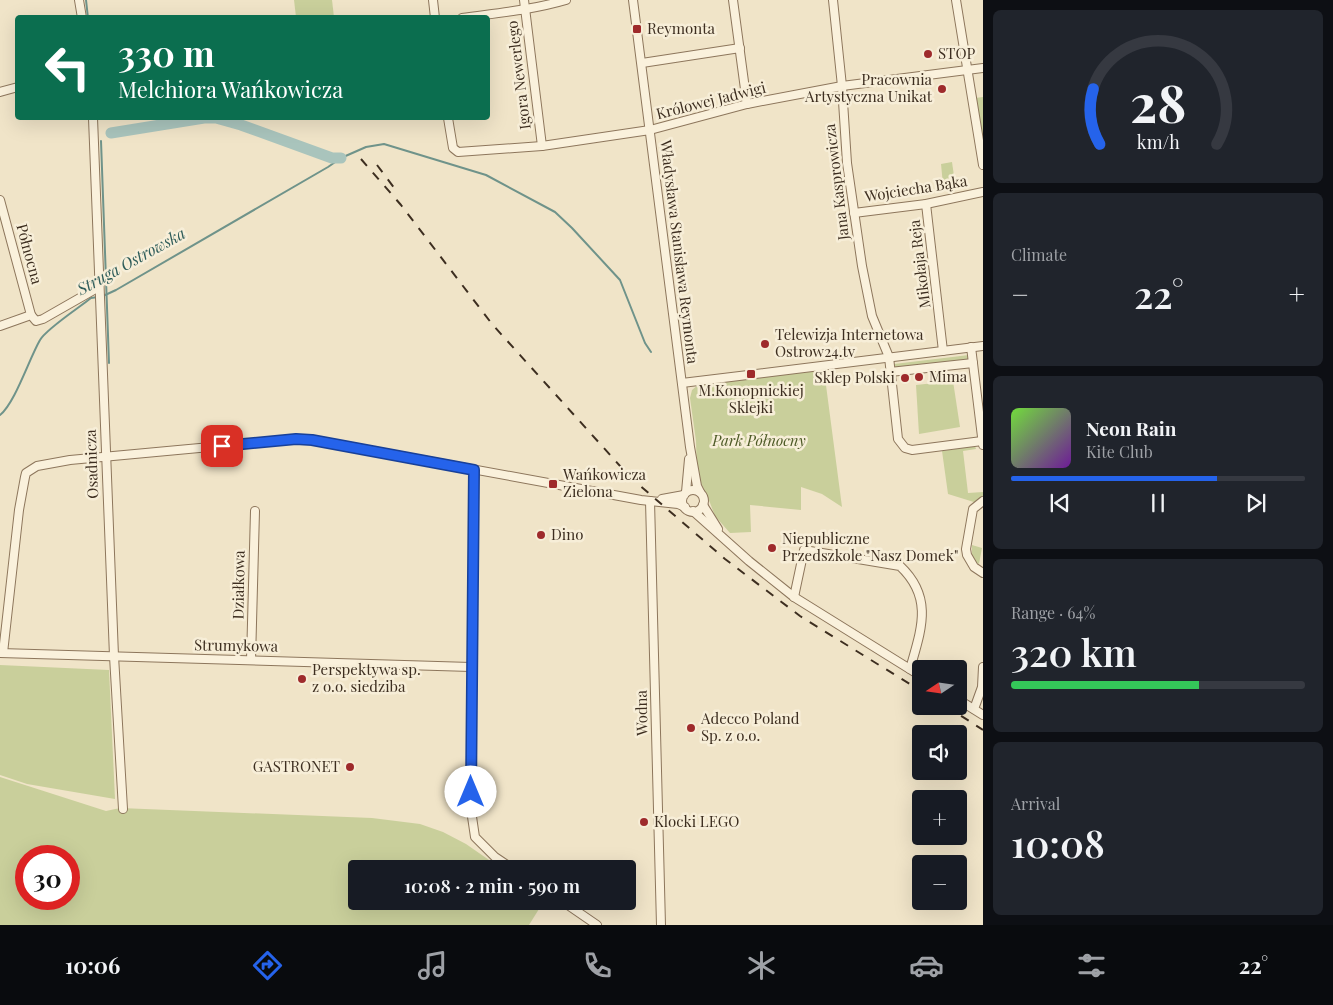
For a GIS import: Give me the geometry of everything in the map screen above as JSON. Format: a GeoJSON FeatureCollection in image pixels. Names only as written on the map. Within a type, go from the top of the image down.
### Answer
{"type":"FeatureCollection","features":[{"type":"Feature","properties":{"kind":"street"},"geometry":{"type":"LineString","coordinates":[[79,0],[82,15]]}},
{"type":"Feature","properties":{"kind":"street"},"geometry":{"type":"LineString","coordinates":[[433,0],[435,15]]}},
{"type":"Feature","properties":{"kind":"street","name":"Igora Newerlego"},"geometry":{"type":"LineString","coordinates":[[524,0],[542,146]]}},
{"type":"Feature","properties":{"kind":"street"},"geometry":{"type":"LineString","coordinates":[[486,15],[525,10],[566,0]]}},
{"type":"Feature","properties":{"kind":"street","name":"Władysława Stanisława Reymonta"},"geometry":{"type":"LineString","coordinates":[[633,0],[690,447],[697,486],[700,492]]}},
{"type":"Feature","properties":{"kind":"street"},"geometry":{"type":"LineString","coordinates":[[733,0],[747,104]]}},
{"type":"Feature","properties":{"kind":"street","name":"Jana Kasprowicza"},"geometry":{"type":"LineString","coordinates":[[833,0],[842,86],[847,163],[854,213],[866,293],[876,329],[888,357],[898,439],[905,448],[912,450],[983,444]]}},
{"type":"Feature","properties":{"kind":"street"},"geometry":{"type":"LineString","coordinates":[[956,0],[983,166]]}},
{"type":"Feature","properties":{"kind":"street"},"geometry":{"type":"LineString","coordinates":[[642,63],[740,48]]}},
{"type":"Feature","properties":{"kind":"street","name":"Królowej Jadwigi"},"geometry":{"type":"LineString","coordinates":[[448,120],[453,148],[458,152],[542,146],[650,130],[747,104],[842,86],[983,68]]}},
{"type":"Feature","properties":{"kind":"street"},"geometry":{"type":"LineString","coordinates":[[0,92],[15,88]]}},
{"type":"Feature","properties":{"kind":"street","name":"Osadnicza"},"geometry":{"type":"LineString","coordinates":[[95,120],[99,287],[114,656],[123,809]]}},
{"type":"Feature","properties":{"kind":"street","name":"Wojciecha Bąka"},"geometry":{"type":"LineString","coordinates":[[854,213],[926,204],[983,192]]}},
{"type":"Feature","properties":{"kind":"street","name":"Północna"},"geometry":{"type":"LineString","coordinates":[[0,200],[31,315]]}},
{"type":"Feature","properties":{"kind":"street","name":"Mikołaja Reja"},"geometry":{"type":"LineString","coordinates":[[926,204],[944,351]]}},
{"type":"Feature","properties":{"kind":"street"},"geometry":{"type":"LineString","coordinates":[[0,326],[31,315],[36,321],[43,319],[99,287]]}},
{"type":"Feature","properties":{"kind":"street"},"geometry":{"type":"LineString","coordinates":[[682,383],[983,346]]}},
{"type":"Feature","properties":{"kind":"street"},"geometry":{"type":"LineString","coordinates":[[971,347],[983,444]]}},
{"type":"Feature","properties":{"kind":"street"},"geometry":{"type":"LineString","coordinates":[[890,372],[973,363]]}},
{"type":"Feature","properties":{"kind":"street"},"geometry":{"type":"LineString","coordinates":[[2,653],[19,510],[26,473],[32,468],[42,464],[106,456],[296,439],[312,440],[650,501],[678,504],[694,511],[749,561],[794,597],[910,669],[920,634],[923,605],[914,583],[900,566],[804,550],[794,597]]}},
{"type":"Feature","properties":{"kind":"street","name":"Władysława Stanisława Reymonta"},"geometry":{"type":"LineString","coordinates":[[685,493],[690,447]]}},
{"type":"Feature","properties":{"kind":"street"},"geometry":{"type":"LineString","coordinates":[[474,470],[471,810],[475,838],[498,860]]}},
{"type":"Feature","properties":{"kind":"street"},"geometry":{"type":"LineString","coordinates":[[650,501],[693,490],[700,492],[703,498],[703,505],[723,536]]}},
{"type":"Feature","properties":{"kind":"street"},"geometry":{"type":"LineString","coordinates":[[685,493],[682,501],[685,507]]}},
{"type":"Feature","properties":{"kind":"street","name":"Wodna"},"geometry":{"type":"LineString","coordinates":[[650,501],[661,925]]}},
{"type":"Feature","properties":{"kind":"street"},"geometry":{"type":"LineString","coordinates":[[983,501],[973,508],[966,550],[969,560],[983,573]]}},
{"type":"Feature","properties":{"kind":"street"},"geometry":{"type":"LineString","coordinates":[[694,511],[700,509],[703,505]]}},
{"type":"Feature","properties":{"kind":"street","name":"Działkowa"},"geometry":{"type":"LineString","coordinates":[[251,660],[255,511]]}},
{"type":"Feature","properties":{"kind":"street","name":"Strumykowa"},"geometry":{"type":"LineString","coordinates":[[2,653],[471,667]]}},
{"type":"Feature","properties":{"kind":"street"},"geometry":{"type":"LineString","coordinates":[[974,709],[982,687],[983,667]]}},
{"type":"Feature","properties":{"kind":"street"},"geometry":{"type":"LineString","coordinates":[[968,705],[983,715]]}},
{"type":"Feature","properties":{"kind":"street"},"geometry":{"type":"LineString","coordinates":[[575,910],[597,925]]}},
{"type":"Feature","properties":{"kind":"green space"},"geometry":{"type":"Polygon","coordinates":[[[294,0],[332,0],[334,15],[296,15],[294,0]]]}},
{"type":"Feature","properties":{"kind":"green space"},"geometry":{"type":"Polygon","coordinates":[[[983,97],[983,153],[975,98],[983,97]]]}},
{"type":"Feature","properties":{"kind":"green space"},"geometry":{"type":"Polygon","coordinates":[[[952,162],[955,183],[943,185],[941,164],[952,162]]]}},
{"type":"Feature","properties":{"kind":"green space"},"geometry":{"type":"Polygon","coordinates":[[[969,355],[970,360],[895,369],[894,364],[969,355]]]}},
{"type":"Feature","properties":{"kind":"green space","name":"Park Północny"},"geometry":{"type":"Polygon","coordinates":[[[824,370],[842,507],[822,494],[801,487],[801,510],[750,505],[751,532],[730,533],[715,516],[697,475],[696,441],[690,398],[692,390],[698,385],[824,370]]]}},
{"type":"Feature","properties":{"kind":"green space"},"geometry":{"type":"Polygon","coordinates":[[[953,381],[960,427],[919,434],[916,385],[953,381]]]}},
{"type":"Feature","properties":{"kind":"green space"},"geometry":{"type":"Polygon","coordinates":[[[975,446],[976,449],[963,451],[968,493],[983,492],[983,498],[977,503],[948,494],[942,451],[975,446]]]}},
{"type":"Feature","properties":{"kind":"green space"},"geometry":{"type":"Polygon","coordinates":[[[972,545],[982,548],[979,564],[972,556],[972,545]]]}},
{"type":"Feature","properties":{"kind":"green space"},"geometry":{"type":"Polygon","coordinates":[[[0,665],[109,670],[115,799],[27,784],[0,775],[0,665]]]}},
{"type":"Feature","properties":{"kind":"green space"},"geometry":{"type":"Polygon","coordinates":[[[0,777],[106,811],[120,808],[372,818],[420,824],[443,832],[466,844],[489,860],[348,860],[348,910],[538,910],[529,925],[0,925],[0,777]]]}},
{"type":"Feature","properties":{"kind":"waterway"},"geometry":{"type":"LineString","coordinates":[[86,0],[88,15]]}},
{"type":"Feature","properties":{"kind":"waterway","name":"Struga Ostrowska"},"geometry":{"type":"LineString","coordinates":[[111,133],[192,120]]}},
{"type":"Feature","properties":{"kind":"waterway","name":"Struga Ostrowska"},"geometry":{"type":"LineString","coordinates":[[223,120],[332,158],[341,158]]}},
{"type":"Feature","properties":{"kind":"waterway"},"geometry":{"type":"LineString","coordinates":[[101,141],[109,363]]}},
{"type":"Feature","properties":{"kind":"waterway","name":"Struga Ostrowska"},"geometry":{"type":"LineString","coordinates":[[103,296],[341,158],[366,147],[384,144],[486,175],[555,212],[620,280],[645,343],[651,352]]}},
{"type":"Feature","properties":{"kind":"waterway","name":"Struga Ostrowska"},"geometry":{"type":"LineString","coordinates":[[0,415],[11,401],[43,335],[91,298],[98,297]]}},
{"type":"Feature","properties":{"kind":"railway"},"geometry":{"type":"LineString","coordinates":[[361,159],[401,205],[492,324],[630,477],[725,559],[800,616],[912,685]]}},
{"type":"Feature","properties":{"kind":"railway"},"geometry":{"type":"LineString","coordinates":[[377,165],[398,193]]}},
{"type":"Feature","properties":{"kind":"railway"},"geometry":{"type":"LineString","coordinates":[[960,715],[983,730]]}},
{"type":"Feature","properties":{"kind":"place","name":"Reymonta"},"geometry":{"type":"Point","coordinates":[637,29]}},
{"type":"Feature","properties":{"kind":"place","name":"STOP"},"geometry":{"type":"Point","coordinates":[928,54]}},
{"type":"Feature","properties":{"kind":"place","name":"Pracownia Artystyczna Unikat"},"geometry":{"type":"Point","coordinates":[942,89]}},
{"type":"Feature","properties":{"kind":"place","name":"Telewizja Internetowa Ostrow24.tv"},"geometry":{"type":"Point","coordinates":[765,344]}},
{"type":"Feature","properties":{"kind":"place","name":"M.Konopnickiej Sklejki"},"geometry":{"type":"Point","coordinates":[751,374]}},
{"type":"Feature","properties":{"kind":"place","name":"Mima"},"geometry":{"type":"Point","coordinates":[919,377]}},
{"type":"Feature","properties":{"kind":"place","name":"Sklep Polski"},"geometry":{"type":"Point","coordinates":[905,378]}},
{"type":"Feature","properties":{"kind":"place","name":"Wańkowicza Zielona"},"geometry":{"type":"Point","coordinates":[553,484]}},
{"type":"Feature","properties":{"kind":"place","name":"Dino"},"geometry":{"type":"Point","coordinates":[541,535]}},
{"type":"Feature","properties":{"kind":"place","name":"Niepubliczne Przedszkole \"Nasz Domek\""},"geometry":{"type":"Point","coordinates":[772,548]}},
{"type":"Feature","properties":{"kind":"place","name":"Perspektywa sp. z o.o. siedziba"},"geometry":{"type":"Point","coordinates":[302,679]}},
{"type":"Feature","properties":{"kind":"place","name":"Adecco Poland Sp. z o.o."},"geometry":{"type":"Point","coordinates":[691,728]}},
{"type":"Feature","properties":{"kind":"place","name":"GASTRONET"},"geometry":{"type":"Point","coordinates":[350,767]}},
{"type":"Feature","properties":{"kind":"place","name":"Klocki LEGO"},"geometry":{"type":"Point","coordinates":[644,822]}},
{"type":"Feature","properties":{"kind":"route"},"geometry":{"type":"LineString","coordinates":[[222,446],[296,439],[312,440],[474,470],[471,792]]}}]}
